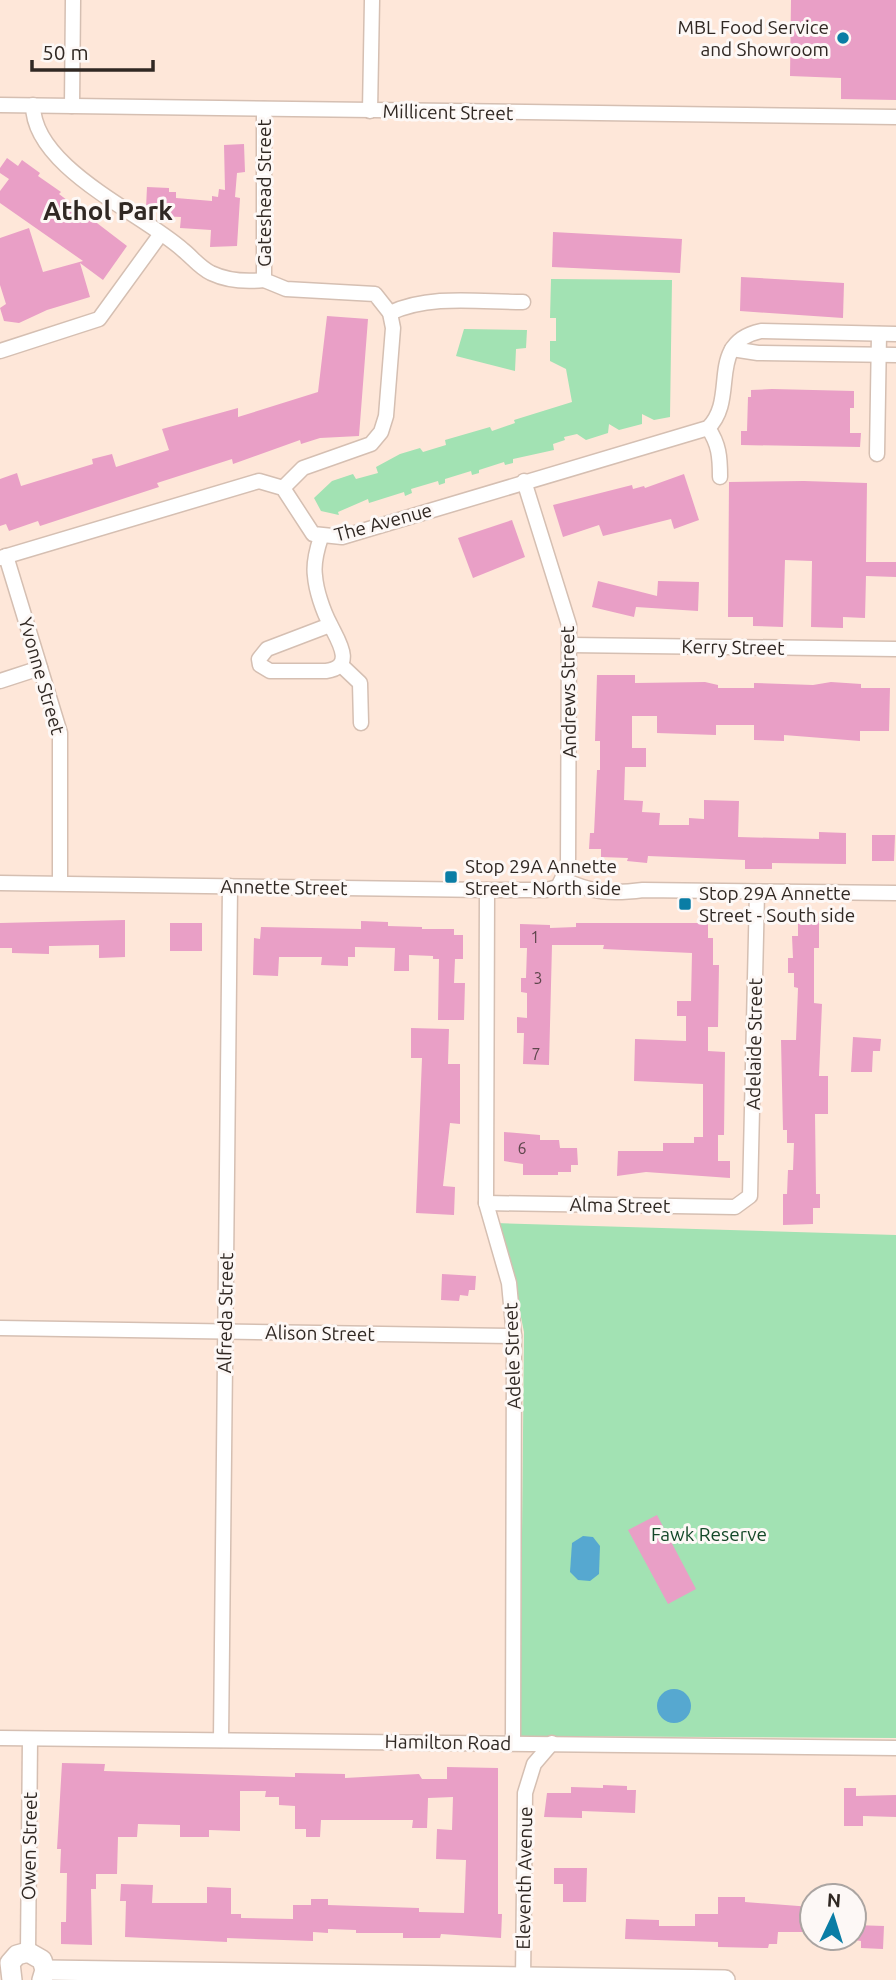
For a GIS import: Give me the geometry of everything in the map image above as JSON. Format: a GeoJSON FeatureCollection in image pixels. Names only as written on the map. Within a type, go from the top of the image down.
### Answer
{"type":"FeatureCollection","features":[{"type":"Feature","properties":{"kind":"street"},"geometry":{"type":"LineString","coordinates":[[72,106],[74,0]]}},
{"type":"Feature","properties":{"kind":"street"},"geometry":{"type":"LineString","coordinates":[[370,111],[372,0]]}},
{"type":"Feature","properties":{"kind":"street","name":"Millicent Street"},"geometry":{"type":"LineString","coordinates":[[0,105],[896,117]]}},
{"type":"Feature","properties":{"kind":"street"},"geometry":{"type":"LineString","coordinates":[[33,105],[36,131],[46,145],[113,202],[184,250],[191,261],[212,273],[248,281],[264,279]]}},
{"type":"Feature","properties":{"kind":"street","name":"Gateshead Street"},"geometry":{"type":"LineString","coordinates":[[264,109],[264,279],[286,289],[368,292],[382,299],[390,313]]}},
{"type":"Feature","properties":{"kind":"street"},"geometry":{"type":"LineString","coordinates":[[0,351],[99,319],[160,234]]}},
{"type":"Feature","properties":{"kind":"street"},"geometry":{"type":"LineString","coordinates":[[3,557],[246,483],[268,481],[282,488],[303,468],[371,444],[381,432],[386,416],[393,328],[390,313],[407,305],[432,301],[523,302]]}},
{"type":"Feature","properties":{"kind":"street"},"geometry":{"type":"LineString","coordinates":[[720,477],[717,441],[708,428],[723,407],[726,359],[747,334],[761,331],[896,334]]}},
{"type":"Feature","properties":{"kind":"street"},"geometry":{"type":"LineString","coordinates":[[877,454],[879,334]]}},
{"type":"Feature","properties":{"kind":"street"},"geometry":{"type":"LineString","coordinates":[[732,349],[758,353],[896,355]]}},
{"type":"Feature","properties":{"kind":"street","name":"The Avenue"},"geometry":{"type":"LineString","coordinates":[[282,488],[308,529],[321,537],[342,537],[708,428]]}},
{"type":"Feature","properties":{"kind":"street","name":"Andrews Street"},"geometry":{"type":"LineString","coordinates":[[524,481],[569,625],[566,873]]}},
{"type":"Feature","properties":{"kind":"street"},"geometry":{"type":"LineString","coordinates":[[321,537],[315,575],[330,625],[342,648],[341,665],[335,670],[326,671],[270,671],[260,665],[262,652],[267,649],[330,625]]}},
{"type":"Feature","properties":{"kind":"street","name":"Yvonne Street"},"geometry":{"type":"LineString","coordinates":[[3,557],[61,733],[63,755],[60,883]]}},
{"type":"Feature","properties":{"kind":"street","name":"Kerry Street"},"geometry":{"type":"LineString","coordinates":[[570,645],[896,649]]}},
{"type":"Feature","properties":{"kind":"street"},"geometry":{"type":"LineString","coordinates":[[341,665],[360,682],[360,723]]}},
{"type":"Feature","properties":{"kind":"street"},"geometry":{"type":"LineString","coordinates":[[0,681],[40,668]]}},
{"type":"Feature","properties":{"kind":"street"},"geometry":{"type":"LineString","coordinates":[[566,873],[598,892],[896,893]]}},
{"type":"Feature","properties":{"kind":"street","name":"Annette Street"},"geometry":{"type":"LineString","coordinates":[[0,883],[545,890],[558,887],[566,873]]}},
{"type":"Feature","properties":{"kind":"street","name":"Alfreda Street"},"geometry":{"type":"LineString","coordinates":[[221,1740],[230,886]]}},
{"type":"Feature","properties":{"kind":"street","name":"Adele Street"},"geometry":{"type":"LineString","coordinates":[[487,890],[486,1203],[509,1283],[514,1336],[513,1743]]}},
{"type":"Feature","properties":{"kind":"street","name":"Adelaide Street"},"geometry":{"type":"LineString","coordinates":[[750,1196],[757,892]]}},
{"type":"Feature","properties":{"kind":"street","name":"Alma Street"},"geometry":{"type":"LineString","coordinates":[[486,1203],[735,1207],[750,1196]]}},
{"type":"Feature","properties":{"kind":"street","name":"Alison Street"},"geometry":{"type":"LineString","coordinates":[[0,1328],[514,1336]]}},
{"type":"Feature","properties":{"kind":"street","name":"Hamilton Road"},"geometry":{"type":"LineString","coordinates":[[0,1738],[896,1748]]}},
{"type":"Feature","properties":{"kind":"street","name":"Owen Street"},"geometry":{"type":"LineString","coordinates":[[28,1952],[30,1739]]}},
{"type":"Feature","properties":{"kind":"street","name":"Eleventh Avenue"},"geometry":{"type":"LineString","coordinates":[[523,1978],[525,1793],[534,1764],[552,1743]]}},
{"type":"Feature","properties":{"kind":"street"},"geometry":{"type":"LineString","coordinates":[[7,1972],[13,1958],[28,1952],[42,1960],[43,1975],[725,1980]]}},
{"type":"Feature","properties":{"kind":"green space"},"geometry":{"type":"Polygon","coordinates":[[[551,279],[672,280],[670,417],[654,420],[642,414],[642,424],[619,430],[609,424],[608,433],[586,440],[577,434],[564,437],[565,440],[553,444],[554,450],[513,459],[513,463],[505,465],[504,462],[472,475],[471,471],[445,479],[445,483],[439,485],[438,481],[411,489],[412,493],[405,496],[404,492],[369,503],[368,499],[338,512],[339,515],[321,511],[314,498],[332,481],[353,474],[356,479],[378,473],[376,467],[400,454],[420,448],[423,452],[446,445],[445,440],[490,427],[492,431],[515,423],[514,420],[572,402],[566,369],[550,361],[550,341],[556,341],[556,318],[550,318],[551,279]]]}},
{"type":"Feature","properties":{"kind":"green space"},"geometry":{"type":"Polygon","coordinates":[[[464,329],[527,330],[526,348],[516,349],[515,371],[456,356],[464,329]]]}},
{"type":"Feature","properties":{"kind":"green space","name":"Fawk Reserve"},"geometry":{"type":"Polygon","coordinates":[[[495,1223],[896,1235],[896,1738],[520,1736],[524,1332],[515,1288],[495,1223]]]}},
{"type":"Feature","properties":{"kind":"water"},"geometry":{"type":"Polygon","coordinates":[[[583,1536],[593,1537],[600,1546],[599,1574],[590,1581],[578,1580],[570,1572],[572,1543],[583,1536]]]}},
{"type":"Feature","properties":{"kind":"water"},"geometry":{"type":"Polygon","coordinates":[[[674,1689],[686,1694],[691,1706],[686,1718],[674,1723],[662,1718],[657,1706],[662,1694],[674,1689]]]}},
{"type":"Feature","properties":{"kind":"building","name":"MBL Food Service and Showroom"},"geometry":{"type":"Polygon","coordinates":[[[791,0],[896,0],[896,100],[841,99],[841,78],[790,76],[791,0]]]}},
{"type":"Feature","properties":{"kind":"building"},"geometry":{"type":"Polygon","coordinates":[[[244,144],[245,172],[237,173],[235,197],[240,198],[237,246],[210,247],[211,230],[180,228],[181,217],[158,216],[158,208],[146,208],[147,187],[169,188],[169,192],[176,192],[176,198],[212,201],[212,196],[218,197],[219,189],[225,190],[224,145],[244,144]]]}},
{"type":"Feature","properties":{"kind":"building"},"geometry":{"type":"Polygon","coordinates":[[[7,158],[18,166],[22,160],[40,173],[38,176],[61,192],[59,194],[127,246],[103,280],[80,263],[90,297],[47,310],[19,323],[4,321],[0,308],[6,304],[0,285],[0,238],[29,228],[43,272],[83,261],[0,203],[0,191],[9,179],[0,173],[0,168],[7,158]]]}},
{"type":"Feature","properties":{"kind":"building"},"geometry":{"type":"Polygon","coordinates":[[[553,232],[682,239],[680,273],[552,267],[553,232]]]}},
{"type":"Feature","properties":{"kind":"building"},"geometry":{"type":"Polygon","coordinates":[[[741,277],[844,283],[843,318],[740,311],[741,277]]]}},
{"type":"Feature","properties":{"kind":"building"},"geometry":{"type":"Polygon","coordinates":[[[327,316],[368,319],[359,436],[320,438],[301,444],[300,440],[233,464],[232,459],[157,483],[159,487],[40,526],[38,521],[9,531],[6,524],[0,526],[0,479],[17,473],[21,486],[93,464],[92,459],[112,454],[116,467],[169,450],[162,429],[238,408],[238,417],[318,392],[327,316]]]}},
{"type":"Feature","properties":{"kind":"building"},"geometry":{"type":"Polygon","coordinates":[[[751,390],[854,391],[854,408],[850,408],[850,433],[861,433],[860,447],[741,445],[741,431],[747,431],[748,397],[751,397],[751,390]]]}},
{"type":"Feature","properties":{"kind":"building"},"geometry":{"type":"Polygon","coordinates":[[[684,474],[699,520],[674,529],[671,519],[603,536],[599,525],[563,537],[553,505],[632,485],[633,489],[645,488],[684,474]]]}},
{"type":"Feature","properties":{"kind":"building"},"geometry":{"type":"Polygon","coordinates":[[[729,482],[867,483],[866,562],[896,562],[896,577],[866,576],[865,618],[843,617],[843,628],[811,627],[812,561],[785,560],[783,627],[753,626],[753,617],[728,617],[729,482]]]}},
{"type":"Feature","properties":{"kind":"building"},"geometry":{"type":"Polygon","coordinates":[[[512,520],[525,557],[473,578],[458,538],[512,520]]]}},
{"type":"Feature","properties":{"kind":"building"},"geometry":{"type":"Polygon","coordinates":[[[598,581],[657,596],[658,581],[699,582],[698,611],[636,607],[634,617],[592,607],[598,581]]]}},
{"type":"Feature","properties":{"kind":"building"},"geometry":{"type":"Polygon","coordinates":[[[597,675],[635,675],[635,683],[705,682],[718,685],[718,688],[754,688],[754,683],[813,685],[831,682],[861,684],[861,688],[890,688],[889,731],[860,731],[860,741],[784,735],[784,741],[754,740],[754,725],[716,725],[716,735],[657,733],[657,716],[632,716],[632,748],[646,748],[646,767],[625,767],[624,800],[643,801],[642,812],[660,813],[659,825],[689,825],[689,818],[704,819],[704,800],[739,801],[738,837],[819,839],[819,832],[846,833],[846,864],[772,863],[772,869],[745,869],[745,860],[648,856],[647,863],[627,861],[628,858],[601,857],[601,849],[589,849],[590,833],[594,833],[597,770],[600,770],[600,741],[595,741],[597,675]]]}},
{"type":"Feature","properties":{"kind":"building"},"geometry":{"type":"Polygon","coordinates":[[[872,835],[895,835],[894,861],[872,861],[872,835]]]}},
{"type":"Feature","properties":{"kind":"building"},"geometry":{"type":"Polygon","coordinates":[[[125,920],[125,957],[99,958],[99,945],[49,946],[49,954],[12,953],[12,948],[0,948],[0,923],[125,920]]]}},
{"type":"Feature","properties":{"kind":"building"},"geometry":{"type":"Polygon","coordinates":[[[361,921],[388,922],[388,926],[422,929],[454,929],[454,935],[463,935],[463,959],[455,959],[454,983],[465,983],[464,1020],[438,1020],[439,959],[433,959],[433,956],[409,955],[409,971],[394,971],[395,948],[355,947],[355,957],[348,957],[348,966],[321,965],[322,957],[279,957],[278,976],[253,975],[254,938],[260,939],[261,927],[361,929],[361,921]]]}},
{"type":"Feature","properties":{"kind":"building"},"geometry":{"type":"Polygon","coordinates":[[[798,921],[819,921],[819,948],[814,948],[814,1003],[822,1004],[819,1076],[828,1076],[828,1114],[815,1114],[816,1194],[820,1194],[820,1208],[813,1208],[813,1224],[783,1225],[783,1194],[787,1194],[788,1170],[793,1170],[794,1143],[787,1143],[787,1130],[783,1130],[781,1040],[796,1040],[798,988],[794,987],[794,973],[788,973],[788,958],[793,958],[792,936],[798,936],[798,921]]]}},
{"type":"Feature","properties":{"kind":"building"},"geometry":{"type":"Polygon","coordinates":[[[170,923],[202,923],[202,951],[170,951],[170,923]]]}},
{"type":"Feature","properties":{"kind":"building"},"geometry":{"type":"Polygon","coordinates":[[[576,923],[708,923],[708,938],[713,938],[713,965],[719,965],[718,1027],[708,1027],[708,1051],[725,1052],[724,1135],[718,1135],[718,1161],[730,1161],[730,1178],[646,1172],[617,1176],[618,1151],[663,1151],[663,1143],[694,1143],[694,1137],[703,1137],[703,1084],[634,1081],[635,1039],[686,1041],[686,1016],[677,1016],[677,1001],[691,1001],[692,953],[603,949],[604,945],[552,945],[549,1065],[523,1064],[524,1033],[517,1033],[517,1017],[527,1018],[527,993],[521,992],[521,978],[526,978],[527,948],[520,948],[520,924],[550,925],[550,928],[576,927],[576,923]]]}},
{"type":"Feature","properties":{"kind":"building"},"geometry":{"type":"Polygon","coordinates":[[[411,1028],[449,1029],[448,1064],[460,1064],[460,1124],[450,1123],[443,1186],[455,1187],[454,1215],[416,1213],[422,1058],[411,1058],[411,1028]]]}},
{"type":"Feature","properties":{"kind":"building"},"geometry":{"type":"Polygon","coordinates":[[[853,1037],[881,1039],[880,1051],[873,1051],[872,1072],[851,1072],[853,1037]]]}},
{"type":"Feature","properties":{"kind":"building"},"geometry":{"type":"Polygon","coordinates":[[[504,1132],[540,1135],[540,1140],[559,1140],[560,1148],[577,1148],[578,1165],[571,1165],[571,1172],[558,1172],[558,1175],[523,1175],[523,1164],[504,1161],[504,1132]]]}},
{"type":"Feature","properties":{"kind":"building"},"geometry":{"type":"Polygon","coordinates":[[[442,1274],[476,1276],[475,1290],[469,1290],[468,1296],[460,1295],[459,1301],[441,1300],[442,1274]]]}},
{"type":"Feature","properties":{"kind":"building"},"geometry":{"type":"Polygon","coordinates":[[[657,1515],[696,1589],[668,1604],[628,1530],[657,1515]]]}},
{"type":"Feature","properties":{"kind":"building"},"geometry":{"type":"Polygon","coordinates":[[[62,1763],[105,1764],[104,1771],[295,1777],[295,1773],[345,1774],[345,1778],[419,1774],[422,1779],[447,1779],[447,1767],[498,1768],[498,1914],[502,1914],[501,1938],[441,1934],[440,1938],[403,1938],[403,1933],[356,1933],[356,1930],[328,1929],[328,1933],[313,1932],[313,1941],[227,1938],[227,1942],[125,1937],[126,1901],[120,1901],[121,1884],[153,1885],[152,1903],[207,1903],[207,1887],[231,1888],[231,1914],[241,1914],[241,1918],[293,1919],[293,1905],[311,1905],[311,1899],[328,1899],[328,1905],[419,1908],[419,1912],[464,1913],[466,1860],[436,1859],[437,1829],[452,1830],[453,1797],[428,1798],[427,1828],[412,1828],[413,1820],[321,1820],[320,1837],[306,1837],[306,1829],[295,1829],[295,1806],[279,1805],[279,1797],[265,1797],[266,1791],[240,1791],[240,1831],[209,1830],[209,1837],[180,1837],[180,1825],[138,1824],[137,1837],[118,1837],[117,1874],[96,1874],[96,1889],[91,1889],[92,1945],[61,1944],[61,1922],[66,1922],[67,1873],[60,1873],[61,1849],[57,1849],[62,1763]]]}},
{"type":"Feature","properties":{"kind":"building"},"geometry":{"type":"Polygon","coordinates":[[[603,1785],[627,1786],[627,1790],[636,1790],[635,1813],[582,1811],[582,1818],[544,1817],[547,1793],[571,1793],[571,1787],[603,1788],[603,1785]]]}},
{"type":"Feature","properties":{"kind":"building"},"geometry":{"type":"Polygon","coordinates":[[[844,1788],[856,1788],[856,1796],[896,1795],[896,1817],[863,1816],[863,1826],[844,1826],[844,1788]]]}},
{"type":"Feature","properties":{"kind":"building"},"geometry":{"type":"Polygon","coordinates":[[[554,1868],[587,1868],[586,1902],[563,1902],[563,1884],[554,1884],[554,1868]]]}},
{"type":"Feature","properties":{"kind":"building"},"geometry":{"type":"Polygon","coordinates":[[[718,1897],[745,1897],[745,1902],[798,1906],[798,1932],[778,1932],[777,1944],[769,1944],[768,1948],[718,1947],[718,1942],[625,1939],[626,1919],[659,1920],[659,1926],[695,1926],[695,1914],[718,1914],[718,1897]]]}},
{"type":"Feature","properties":{"kind":"building"},"geometry":{"type":"Polygon","coordinates":[[[868,1925],[884,1926],[883,1949],[868,1948],[868,1925]]]}},
{"type":"Feature","properties":{"kind":"place","name":"MBL Food Service and Showroom"},"geometry":{"type":"Point","coordinates":[843,38]}},
{"type":"Feature","properties":{"kind":"place","name":"Stop 29A Annette Street - North side"},"geometry":{"type":"Point","coordinates":[451,877]}},
{"type":"Feature","properties":{"kind":"place","name":"Stop 29A Annette Street - South side"},"geometry":{"type":"Point","coordinates":[685,904]}},
{"type":"Feature","properties":{"kind":"district","name":"Athol Park"},"geometry":{"type":"Point","coordinates":[108,211]}}]}
